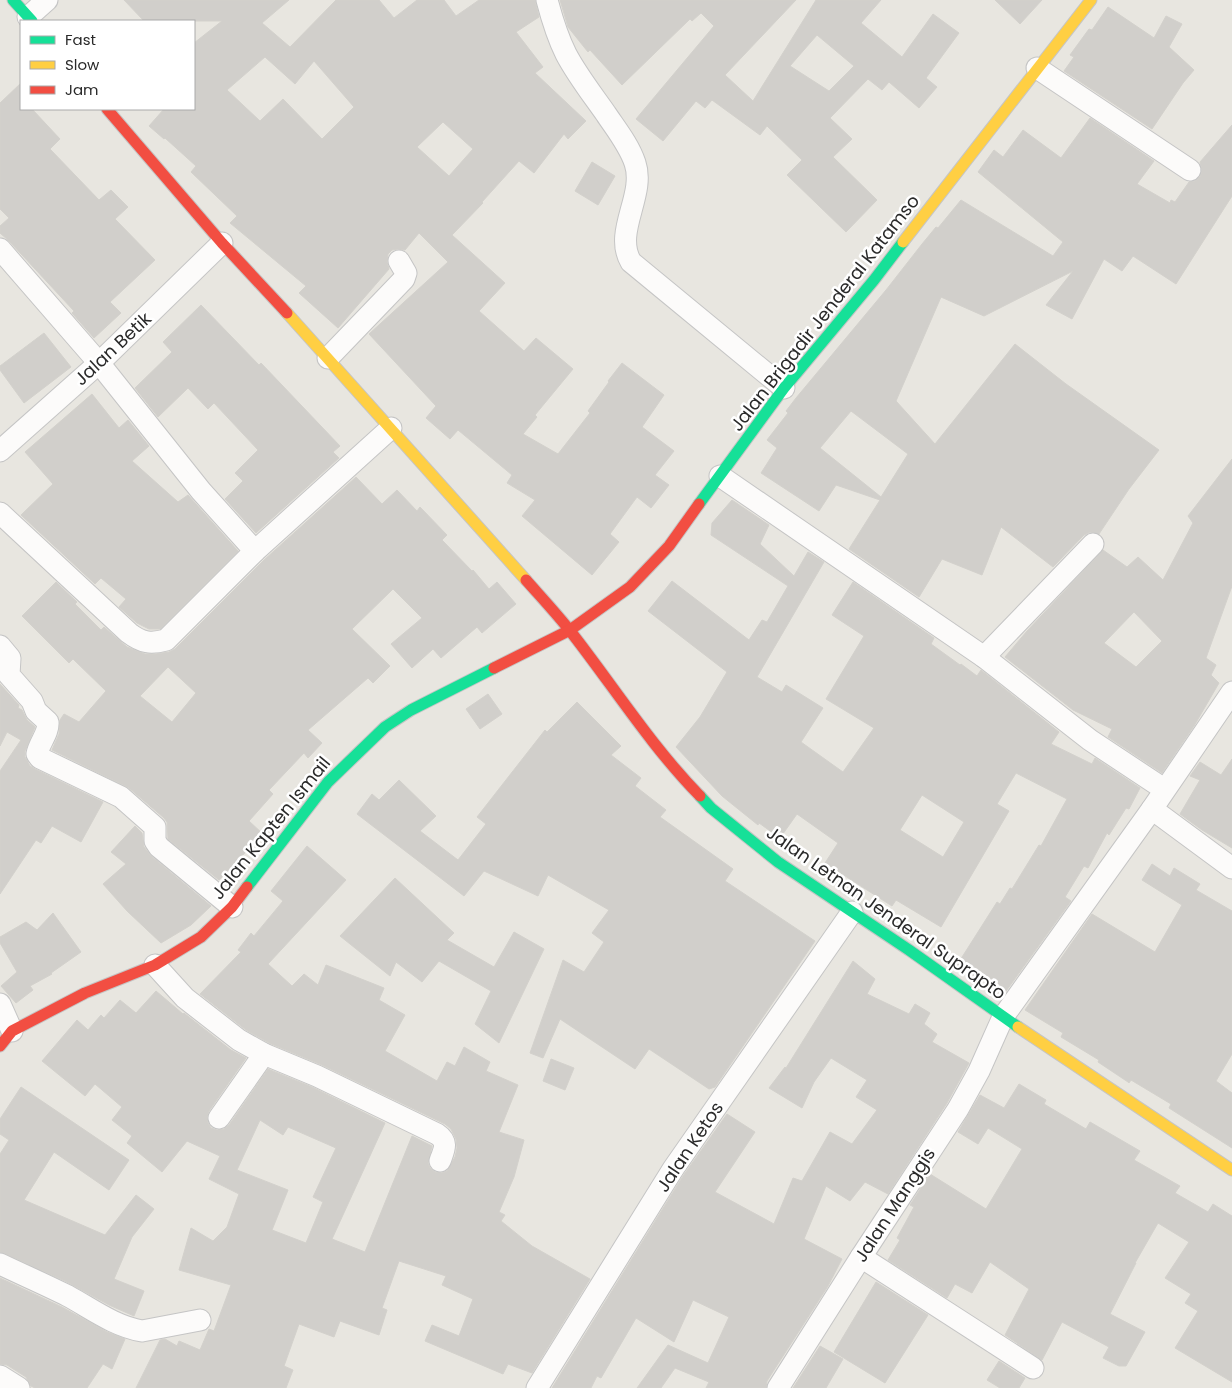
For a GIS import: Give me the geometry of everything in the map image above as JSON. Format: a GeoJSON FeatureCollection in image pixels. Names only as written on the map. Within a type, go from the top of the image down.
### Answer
{"type":"FeatureCollection","features":[{"type":"Feature","properties":{"kind":"street"},"geometry":{"type":"LineString","coordinates":[[13,0],[30,19],[47,0]]}},
{"type":"Feature","properties":{"kind":"street"},"geometry":{"type":"LineString","coordinates":[[547,0],[554,27],[566,54],[626,145],[635,162],[638,174],[625,250],[631,262],[784,388]]}},
{"type":"Feature","properties":{"kind":"street","name":"Jalan Brigadir Jenderal Katamso"},"geometry":{"type":"LineString","coordinates":[[570,630],[630,587],[669,546],[784,388],[874,280],[1091,0]]}},
{"type":"Feature","properties":{"kind":"street"},"geometry":{"type":"LineString","coordinates":[[1038,68],[1190,170]]}},
{"type":"Feature","properties":{"kind":"street","name":"Jalan Letnan Jenderal Suprapto"},"geometry":{"type":"LineString","coordinates":[[108,110],[222,243],[391,428],[570,630],[645,734],[678,774],[711,808],[778,862],[909,950],[1003,1017],[1232,1170]]}},
{"type":"Feature","properties":{"kind":"street","name":"Jalan Betik"},"geometry":{"type":"LineString","coordinates":[[0,451],[99,363],[222,243]]}},
{"type":"Feature","properties":{"kind":"street"},"geometry":{"type":"LineString","coordinates":[[0,249],[99,363],[201,491],[255,551]]}},
{"type":"Feature","properties":{"kind":"street"},"geometry":{"type":"LineString","coordinates":[[328,358],[404,279],[406,273],[399,261]]}},
{"type":"Feature","properties":{"kind":"street"},"geometry":{"type":"LineString","coordinates":[[0,513],[129,633],[137,639],[148,643],[166,640],[255,551],[391,428]]}},
{"type":"Feature","properties":{"kind":"street"},"geometry":{"type":"LineString","coordinates":[[720,476],[984,657],[1090,740],[1164,789]]}},
{"type":"Feature","properties":{"kind":"street"},"geometry":{"type":"LineString","coordinates":[[984,657],[1093,544]]}},
{"type":"Feature","properties":{"kind":"street","name":"Jalan Kapten Ismail"},"geometry":{"type":"LineString","coordinates":[[6,1038],[85,993],[155,965],[200,937],[232,907],[328,782],[386,727],[411,710],[570,630]]}},
{"type":"Feature","properties":{"kind":"street"},"geometry":{"type":"LineString","coordinates":[[0,646],[10,658],[8,675],[32,701],[36,711],[48,722],[48,729],[37,752],[40,758],[126,800],[155,828],[155,841],[159,847],[232,907]]}},
{"type":"Feature","properties":{"kind":"street","name":"Jalan Manggis"},"geometry":{"type":"LineString","coordinates":[[778,1388],[958,1109],[979,1071],[1003,1017],[1152,809],[1232,692]]}},
{"type":"Feature","properties":{"kind":"street"},"geometry":{"type":"LineString","coordinates":[[1152,809],[1232,868]]}},
{"type":"Feature","properties":{"kind":"street","name":"Jalan Ketos"},"geometry":{"type":"LineString","coordinates":[[537,1388],[673,1169],[852,912]]}},
{"type":"Feature","properties":{"kind":"street"},"geometry":{"type":"LineString","coordinates":[[155,965],[185,998],[239,1040],[264,1054],[317,1076],[444,1138],[446,1144],[440,1161]]}},
{"type":"Feature","properties":{"kind":"street"},"geometry":{"type":"LineString","coordinates":[[0,1004],[6,1038]]}},
{"type":"Feature","properties":{"kind":"street"},"geometry":{"type":"LineString","coordinates":[[219,1118],[264,1054]]}},
{"type":"Feature","properties":{"kind":"street"},"geometry":{"type":"LineString","coordinates":[[861,1257],[1033,1368]]}},
{"type":"Feature","properties":{"kind":"street"},"geometry":{"type":"LineString","coordinates":[[0,1264],[53,1289],[104,1317],[133,1329],[142,1331],[200,1320]]}},
{"type":"Feature","properties":{"kind":"street"},"geometry":{"type":"LineString","coordinates":[[0,1376],[19,1388]]}},
{"type":"Feature","properties":{"kind":"building"},"geometry":{"type":"Polygon","coordinates":[[[124,0],[289,0],[262,23],[290,47],[336,0],[379,0],[394,18],[417,0],[444,0],[456,16],[479,0],[535,0],[539,17],[516,32],[543,67],[535,73],[586,121],[568,139],[564,134],[534,173],[519,161],[483,203],[452,235],[505,283],[479,311],[524,351],[536,338],[573,369],[535,415],[537,417],[523,434],[558,454],[590,413],[588,411],[622,363],[664,395],[642,427],[674,451],[655,475],[669,485],[651,508],[637,497],[610,534],[619,542],[592,575],[522,516],[535,500],[507,483],[512,475],[458,430],[450,439],[426,418],[436,406],[369,334],[448,262],[419,233],[405,250],[392,250],[388,254],[387,262],[389,269],[338,328],[299,293],[306,286],[230,223],[237,216],[191,172],[196,166],[149,126],[163,110],[195,110],[195,42],[222,21],[143,20],[124,0]],[[265,57],[227,90],[260,121],[283,99],[322,139],[354,107],[314,61],[295,84],[265,57]],[[443,122],[417,147],[449,176],[473,149],[443,122]]]}},
{"type":"Feature","properties":{"kind":"building"},"geometry":{"type":"Polygon","coordinates":[[[560,0],[796,0],[725,75],[753,101],[816,0],[881,0],[861,23],[902,57],[933,14],[959,33],[926,78],[937,87],[919,108],[889,82],[882,90],[868,79],[830,118],[852,139],[833,157],[877,200],[846,232],[787,175],[802,160],[767,126],[760,135],[712,100],[705,108],[696,101],[663,141],[636,119],[714,26],[701,13],[692,21],[690,19],[622,85],[590,50],[588,52],[568,27],[560,0]],[[817,35],[790,66],[829,91],[854,66],[817,35]]]}},
{"type":"Feature","properties":{"kind":"building"},"geometry":{"type":"Polygon","coordinates":[[[995,0],[1042,0],[1020,24],[995,0]]]}},
{"type":"Feature","properties":{"kind":"building"},"geometry":{"type":"Polygon","coordinates":[[[1108,7],[1154,38],[1166,16],[1182,24],[1169,47],[1194,70],[1152,129],[1064,71],[1074,57],[1070,55],[1089,29],[1092,30],[1108,7]]]}},
{"type":"Feature","properties":{"kind":"building"},"geometry":{"type":"Polygon","coordinates":[[[20,84],[20,110],[33,110],[60,139],[50,149],[99,200],[111,190],[128,207],[115,219],[155,260],[110,302],[121,313],[94,338],[72,313],[74,311],[0,233],[0,226],[9,218],[0,209],[0,103],[20,84]]]}},
{"type":"Feature","properties":{"kind":"building"},"geometry":{"type":"Polygon","coordinates":[[[1090,118],[1154,161],[1137,184],[1170,203],[1171,200],[1175,202],[1189,182],[1195,181],[1200,177],[1202,170],[1200,162],[1232,125],[1232,196],[1176,284],[1133,256],[1122,271],[1104,259],[1072,319],[1046,305],[1073,271],[984,316],[941,297],[896,401],[935,444],[1015,344],[1066,384],[1159,450],[1129,489],[1099,534],[1090,532],[1084,535],[1053,567],[1001,527],[982,575],[942,559],[919,597],[849,549],[880,500],[836,485],[819,511],[761,473],[777,448],[767,440],[788,413],[786,411],[796,398],[936,227],[938,228],[961,200],[1053,256],[1063,242],[978,172],[994,150],[1003,157],[1023,130],[1061,158],[1090,118]],[[851,411],[820,448],[881,497],[908,454],[851,411]]]}},
{"type":"Feature","properties":{"kind":"building"},"geometry":{"type":"Polygon","coordinates":[[[592,162],[615,176],[598,205],[575,191],[592,162]]]}},
{"type":"Feature","properties":{"kind":"building"},"geometry":{"type":"Polygon","coordinates":[[[201,305],[259,365],[261,363],[340,446],[333,452],[339,458],[256,533],[225,499],[243,481],[235,473],[258,450],[214,403],[208,409],[188,388],[158,417],[135,388],[172,352],[163,342],[201,305]]]}},
{"type":"Feature","properties":{"kind":"building"},"geometry":{"type":"Polygon","coordinates":[[[44,333],[71,367],[24,403],[0,370],[0,366],[44,333]]]}},
{"type":"Feature","properties":{"kind":"building"},"geometry":{"type":"Polygon","coordinates":[[[92,394],[119,428],[128,420],[149,446],[132,461],[178,502],[188,495],[238,551],[160,629],[149,629],[137,623],[119,607],[126,599],[101,578],[95,584],[21,515],[53,484],[25,452],[92,394]]]}},
{"type":"Feature","properties":{"kind":"building"},"geometry":{"type":"Polygon","coordinates":[[[1232,459],[1232,586],[1206,658],[1216,665],[1211,675],[1219,683],[1194,726],[1162,773],[1108,737],[1112,729],[1073,710],[1005,657],[1103,550],[1127,567],[1138,557],[1163,580],[1193,523],[1188,516],[1232,459]],[[1134,612],[1104,643],[1136,667],[1162,641],[1134,612]]]}},
{"type":"Feature","properties":{"kind":"building"},"geometry":{"type":"Polygon","coordinates":[[[356,477],[382,504],[397,490],[417,511],[420,507],[447,535],[442,540],[473,570],[489,589],[497,582],[516,604],[482,633],[477,627],[441,658],[433,649],[412,668],[391,644],[422,618],[393,589],[352,629],[390,666],[373,683],[368,678],[308,730],[322,743],[308,758],[304,753],[269,790],[273,794],[249,821],[263,834],[219,880],[168,839],[167,822],[164,818],[129,788],[52,750],[59,734],[60,720],[64,714],[79,722],[106,691],[73,659],[69,663],[22,616],[56,582],[77,602],[75,604],[101,630],[104,627],[127,647],[145,654],[169,652],[175,649],[264,560],[356,477]],[[168,667],[140,696],[172,722],[196,693],[168,667]]]}},
{"type":"Feature","properties":{"kind":"building"},"geometry":{"type":"Polygon","coordinates":[[[732,500],[769,525],[760,544],[794,576],[808,552],[824,562],[757,677],[782,692],[786,685],[823,708],[801,742],[843,772],[874,728],[826,699],[864,636],[832,615],[853,582],[934,638],[931,644],[960,665],[977,676],[981,670],[1059,732],[1051,744],[1092,764],[1095,758],[1140,788],[1129,809],[1126,808],[1109,835],[1107,833],[1088,868],[1084,866],[1065,897],[1071,901],[1004,994],[957,965],[997,902],[1000,904],[1010,888],[1012,889],[1039,845],[1041,846],[1067,799],[1016,773],[997,804],[1009,811],[941,927],[896,900],[892,906],[825,863],[838,843],[797,814],[780,838],[759,823],[758,825],[722,796],[676,747],[700,717],[727,672],[648,611],[672,581],[749,640],[762,620],[767,622],[788,586],[711,535],[712,523],[732,500]],[[922,795],[900,830],[943,857],[964,822],[922,795]]]}},
{"type":"Feature","properties":{"kind":"building"},"geometry":{"type":"Polygon","coordinates":[[[0,684],[19,705],[18,708],[22,710],[27,720],[35,727],[25,751],[25,757],[30,766],[103,802],[81,842],[52,826],[41,843],[36,840],[0,894],[0,771],[21,740],[7,732],[0,746],[0,684]]]}},
{"type":"Feature","properties":{"kind":"building"},"geometry":{"type":"Polygon","coordinates":[[[488,694],[502,714],[480,729],[466,709],[488,694]]]}},
{"type":"Feature","properties":{"kind":"building"},"geometry":{"type":"Polygon","coordinates":[[[577,702],[621,746],[611,755],[641,778],[635,786],[666,810],[660,817],[733,869],[725,881],[815,941],[715,1087],[709,1089],[649,1049],[635,1069],[560,1019],[543,1058],[530,1053],[563,960],[584,972],[604,942],[592,933],[609,910],[548,875],[538,896],[484,871],[464,896],[357,814],[372,794],[379,800],[399,780],[436,816],[420,831],[458,860],[486,824],[477,817],[545,730],[547,732],[577,702]]]}},
{"type":"Feature","properties":{"kind":"building"},"geometry":{"type":"Polygon","coordinates":[[[1232,759],[1232,848],[1180,814],[1200,780],[1190,776],[1200,762],[1221,775],[1232,759]]]}},
{"type":"Feature","properties":{"kind":"building"},"geometry":{"type":"Polygon","coordinates":[[[135,826],[142,833],[144,847],[151,856],[211,906],[191,925],[161,943],[127,911],[103,884],[126,864],[111,852],[135,826]]]}},
{"type":"Feature","properties":{"kind":"building"},"geometry":{"type":"Polygon","coordinates":[[[307,846],[346,880],[268,964],[292,986],[304,974],[318,985],[326,965],[384,988],[379,1000],[405,1015],[385,1051],[437,1081],[447,1062],[455,1066],[464,1047],[490,1062],[486,1071],[518,1085],[499,1132],[524,1140],[514,1177],[499,1212],[505,1215],[501,1221],[532,1246],[590,1279],[532,1373],[508,1364],[503,1374],[425,1341],[432,1325],[459,1336],[473,1299],[442,1285],[446,1276],[399,1261],[382,1308],[387,1310],[379,1335],[340,1321],[334,1337],[299,1324],[284,1366],[293,1370],[286,1388],[136,1388],[160,1340],[165,1339],[177,1346],[179,1341],[200,1350],[209,1329],[214,1331],[231,1285],[179,1270],[191,1228],[213,1241],[227,1227],[239,1194],[209,1179],[220,1156],[187,1141],[162,1172],[127,1143],[132,1136],[112,1120],[122,1107],[95,1084],[85,1096],[42,1061],[77,1020],[88,1030],[101,1015],[104,1018],[120,1000],[136,1013],[156,991],[231,1050],[246,1058],[209,1111],[207,1117],[211,1128],[217,1130],[224,1129],[229,1125],[268,1069],[312,1087],[385,1123],[332,1239],[365,1252],[412,1136],[432,1146],[428,1163],[435,1172],[442,1173],[447,1171],[455,1157],[456,1139],[451,1129],[445,1124],[322,1065],[269,1043],[246,1030],[200,994],[241,952],[238,950],[251,933],[254,936],[283,901],[271,891],[307,846]],[[260,1120],[237,1170],[288,1190],[272,1230],[306,1243],[323,1202],[313,1197],[336,1148],[288,1127],[283,1135],[260,1120]]]}},
{"type":"Feature","properties":{"kind":"building"},"geometry":{"type":"Polygon","coordinates":[[[1152,864],[1170,876],[1174,868],[1200,884],[1196,890],[1232,911],[1232,1054],[1216,1081],[1232,1093],[1232,1148],[1169,1108],[1171,1104],[1131,1080],[1129,1083],[1098,1062],[1099,1060],[1061,1037],[1063,1033],[1025,1010],[1092,914],[1155,952],[1182,905],[1142,880],[1152,864]]]}},
{"type":"Feature","properties":{"kind":"building"},"geometry":{"type":"Polygon","coordinates":[[[395,878],[454,933],[447,940],[494,967],[514,932],[544,949],[499,1043],[475,1024],[491,991],[439,961],[422,982],[396,962],[390,976],[340,936],[395,878]]]}},
{"type":"Feature","properties":{"kind":"building"},"geometry":{"type":"Polygon","coordinates":[[[53,913],[81,952],[52,974],[30,986],[33,990],[16,1003],[1,986],[17,972],[0,943],[0,937],[26,922],[37,930],[53,913]]]}},
{"type":"Feature","properties":{"kind":"building"},"geometry":{"type":"Polygon","coordinates":[[[853,961],[875,979],[867,994],[909,1014],[915,1004],[930,1013],[924,1024],[937,1034],[932,1042],[969,1063],[947,1103],[888,1194],[865,1182],[850,1201],[826,1186],[804,1239],[842,1259],[828,1286],[767,1381],[766,1388],[706,1388],[709,1382],[675,1368],[661,1388],[637,1388],[668,1345],[708,1363],[729,1317],[693,1300],[674,1342],[636,1318],[601,1378],[597,1376],[591,1388],[552,1388],[683,1176],[727,1114],[755,1132],[715,1192],[774,1224],[793,1178],[802,1181],[830,1132],[852,1144],[877,1110],[856,1097],[867,1080],[831,1058],[814,1082],[802,1108],[769,1088],[786,1068],[853,961]]]}},
{"type":"Feature","properties":{"kind":"building"},"geometry":{"type":"Polygon","coordinates":[[[551,1059],[574,1068],[565,1090],[543,1081],[551,1059]]]}},
{"type":"Feature","properties":{"kind":"building"},"geometry":{"type":"Polygon","coordinates":[[[1019,1084],[1046,1100],[1044,1104],[1086,1129],[1090,1122],[1140,1151],[1134,1160],[1180,1186],[1175,1193],[1208,1212],[1213,1204],[1232,1216],[1232,1382],[1175,1348],[1198,1311],[1185,1303],[1191,1294],[1165,1278],[1189,1242],[1158,1223],[1135,1263],[1110,1314],[1145,1332],[1126,1366],[1119,1366],[1103,1358],[1109,1347],[1062,1322],[1042,1360],[1005,1335],[1029,1289],[990,1262],[972,1293],[955,1284],[947,1298],[888,1260],[900,1240],[897,1238],[914,1207],[910,1205],[930,1174],[986,1209],[1022,1149],[988,1128],[978,1144],[958,1132],[980,1095],[1004,1108],[1019,1084]]]}},
{"type":"Feature","properties":{"kind":"building"},"geometry":{"type":"Polygon","coordinates":[[[21,1087],[129,1160],[109,1190],[54,1152],[24,1200],[105,1235],[136,1195],[154,1209],[132,1237],[114,1279],[144,1291],[134,1316],[65,1281],[0,1252],[0,1154],[9,1140],[0,1134],[0,1119],[21,1087]]]}},
{"type":"Feature","properties":{"kind":"building"},"geometry":{"type":"Polygon","coordinates":[[[0,1278],[62,1307],[107,1332],[125,1339],[112,1369],[103,1364],[87,1388],[35,1388],[31,1386],[26,1377],[7,1365],[0,1364],[0,1278]]]}},
{"type":"Feature","properties":{"kind":"building"},"geometry":{"type":"Polygon","coordinates":[[[876,1282],[928,1315],[885,1383],[834,1352],[876,1282]]]}},
{"type":"Feature","properties":{"kind":"building"},"geometry":{"type":"Polygon","coordinates":[[[820,1346],[843,1359],[826,1388],[793,1388],[820,1346]]]}},
{"type":"Feature","properties":{"kind":"building"},"geometry":{"type":"Polygon","coordinates":[[[999,1361],[1025,1378],[1019,1388],[1000,1388],[987,1380],[999,1361]]]}},
{"type":"Feature","properties":{"kind":"traffic: fast"},"geometry":{"type":"LineString","coordinates":[[13,0],[31,20]]}},
{"type":"Feature","properties":{"kind":"traffic: fast"},"geometry":{"type":"LineString","coordinates":[[699,504],[784,388],[874,280],[903,242]]}},
{"type":"Feature","properties":{"kind":"traffic: fast"},"geometry":{"type":"LineString","coordinates":[[247,887],[328,782],[385,727],[411,710],[494,668]]}},
{"type":"Feature","properties":{"kind":"traffic: fast"},"geometry":{"type":"LineString","coordinates":[[700,796],[711,808],[778,862],[909,950],[1018,1027]]}},
{"type":"Feature","properties":{"kind":"traffic: slow"},"geometry":{"type":"LineString","coordinates":[[903,242],[1091,0]]}},
{"type":"Feature","properties":{"kind":"traffic: slow"},"geometry":{"type":"LineString","coordinates":[[287,313],[526,580]]}},
{"type":"Feature","properties":{"kind":"traffic: slow"},"geometry":{"type":"LineString","coordinates":[[1018,1027],[1232,1170]]}},
{"type":"Feature","properties":{"kind":"traffic: jam"},"geometry":{"type":"LineString","coordinates":[[108,110],[222,243],[287,313]]}},
{"type":"Feature","properties":{"kind":"traffic: jam"},"geometry":{"type":"LineString","coordinates":[[494,668],[570,630],[630,587],[669,546],[699,504]]}},
{"type":"Feature","properties":{"kind":"traffic: jam"},"geometry":{"type":"LineString","coordinates":[[526,580],[571,632],[665,757],[700,796]]}},
{"type":"Feature","properties":{"kind":"traffic: jam"},"geometry":{"type":"LineString","coordinates":[[0,1046],[12,1031],[85,993],[155,965],[201,937],[232,907],[247,887]]}}]}
